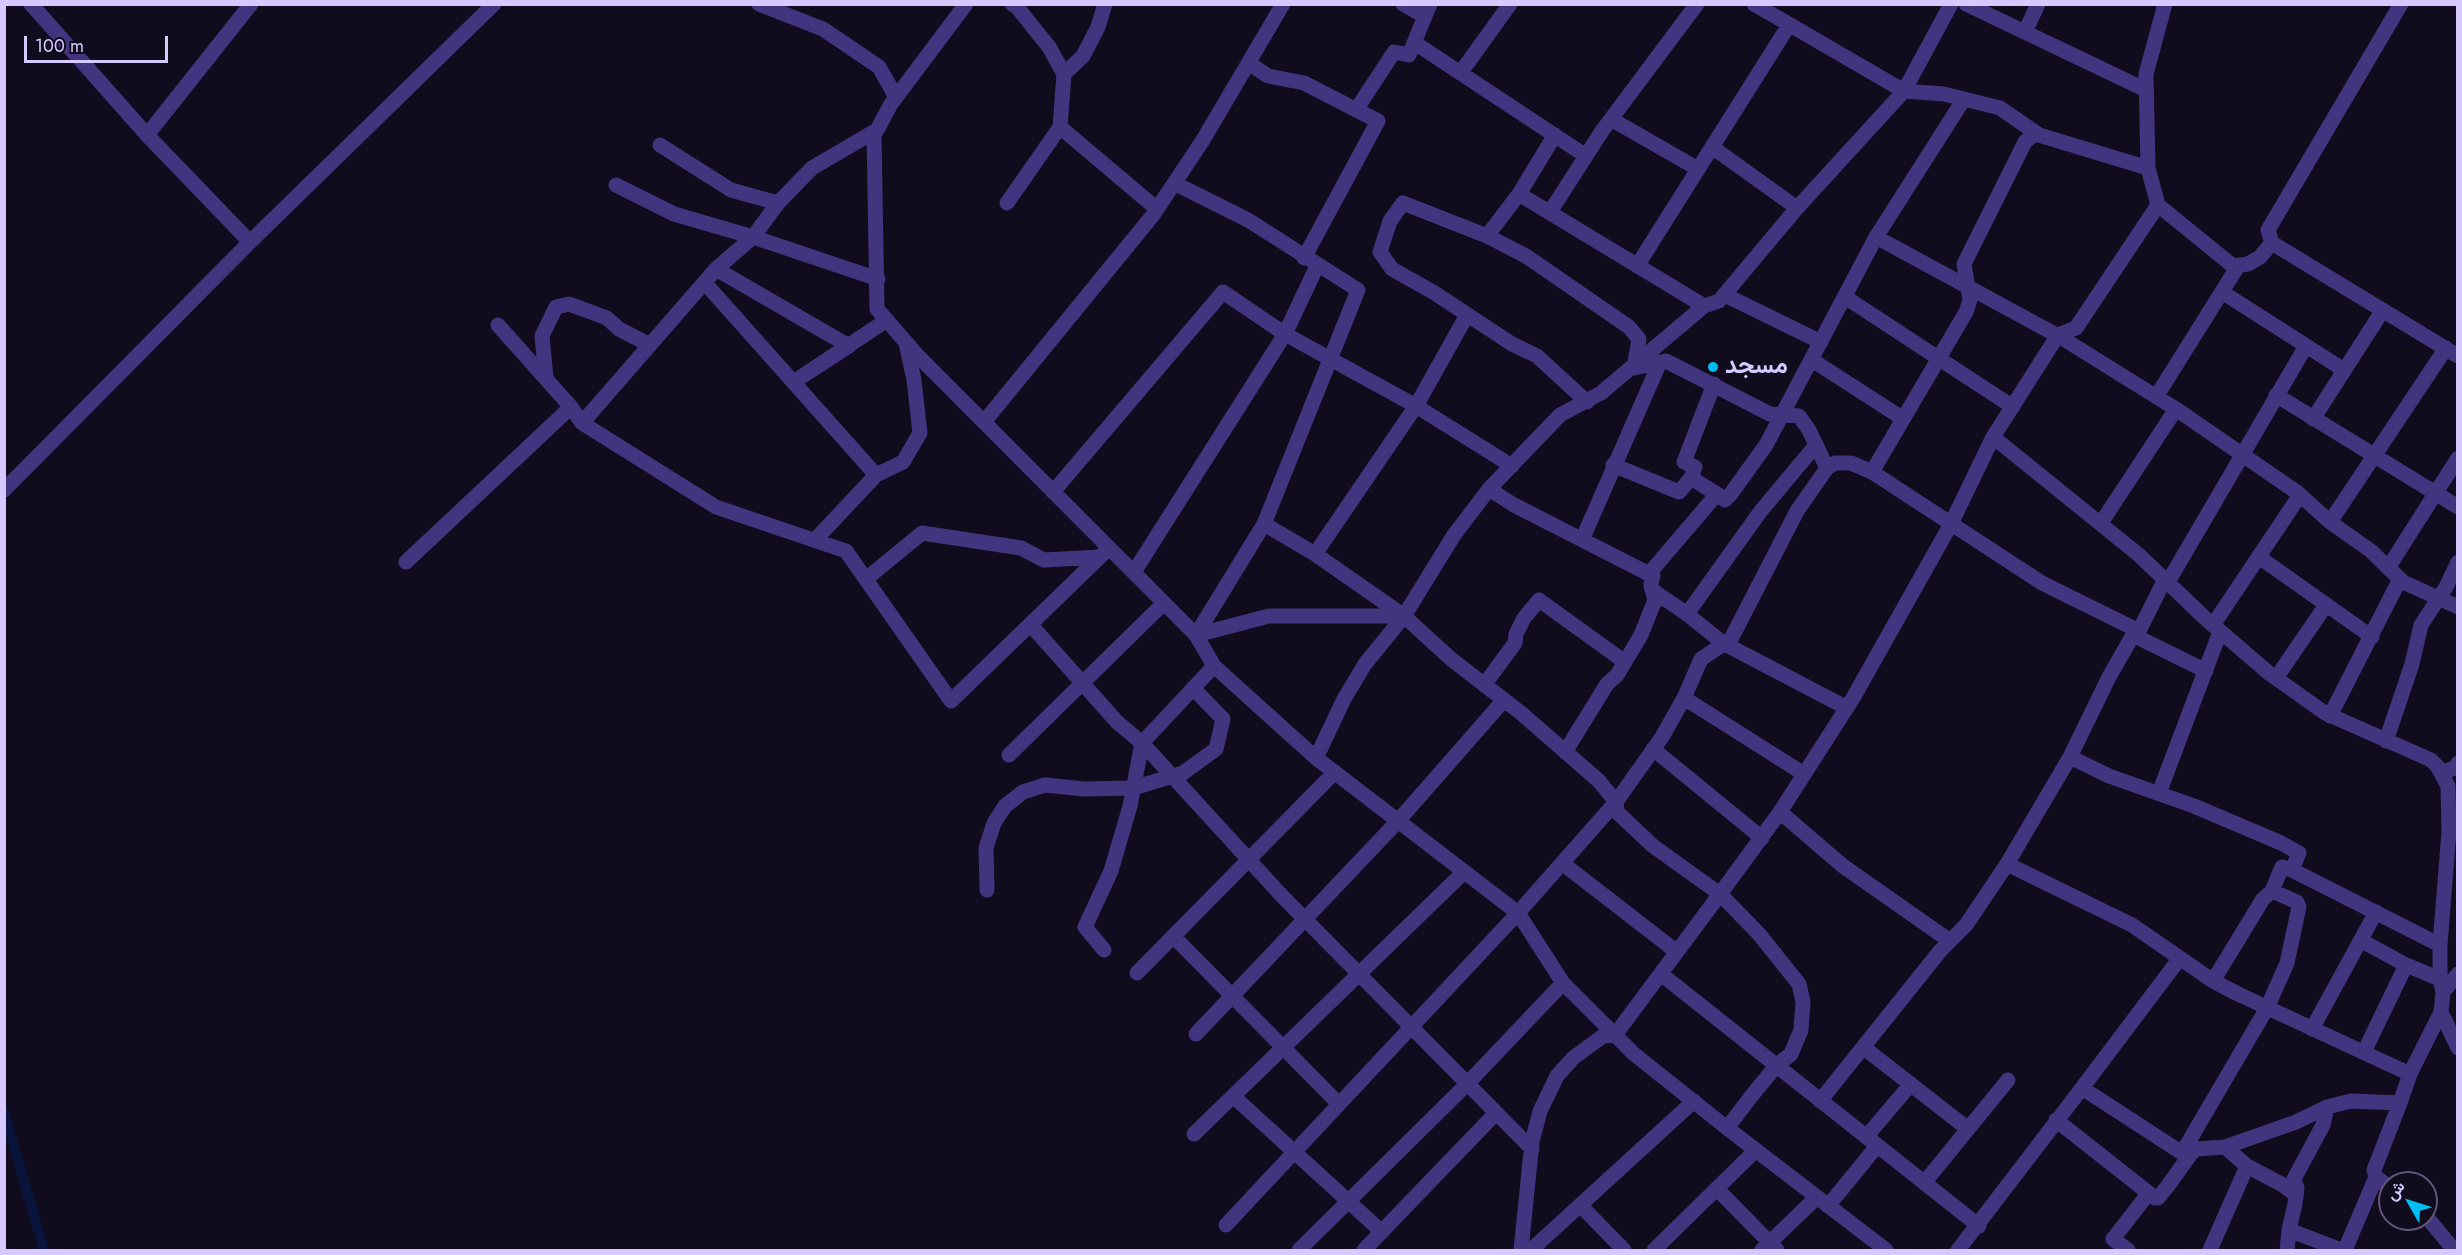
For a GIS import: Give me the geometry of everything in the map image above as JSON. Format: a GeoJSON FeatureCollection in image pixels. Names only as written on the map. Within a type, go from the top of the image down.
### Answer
{"type":"FeatureCollection","features":[{"type":"Feature","properties":{"kind":"street"},"geometry":{"type":"LineString","coordinates":[[31,4],[147,135],[250,242]]}},
{"type":"Feature","properties":{"kind":"street"},"geometry":{"type":"LineString","coordinates":[[147,135],[251,4]]}},
{"type":"Feature","properties":{"kind":"street"},"geometry":{"type":"LineString","coordinates":[[4,490],[250,242],[494,4]]}},
{"type":"Feature","properties":{"kind":"street"},"geometry":{"type":"LineString","coordinates":[[759,4],[823,29],[879,67],[896,98]]}},
{"type":"Feature","properties":{"kind":"street"},"geometry":{"type":"LineString","coordinates":[[582,423],[716,269],[753,237],[778,203],[812,168],[874,134],[896,98],[966,4]]}},
{"type":"Feature","properties":{"kind":"street"},"geometry":{"type":"LineString","coordinates":[[1007,203],[1060,127],[1064,74],[1049,47],[1012,4]]}},
{"type":"Feature","properties":{"kind":"street"},"geometry":{"type":"LineString","coordinates":[[1064,74],[1083,56],[1098,27],[1105,4]]}},
{"type":"Feature","properties":{"kind":"street"},"geometry":{"type":"LineString","coordinates":[[984,422],[1157,209],[1250,64],[1283,4]]}},
{"type":"Feature","properties":{"kind":"street"},"geometry":{"type":"LineString","coordinates":[[1356,110],[1395,52],[1409,55],[1415,43],[1427,10],[1403,4]]}},
{"type":"Feature","properties":{"kind":"street"},"geometry":{"type":"LineString","coordinates":[[1550,212],[1611,119],[1697,4]]}},
{"type":"Feature","properties":{"kind":"street"},"geometry":{"type":"LineString","coordinates":[[1754,4],[1778,10],[1789,25],[1904,91],[1964,99],[2000,108],[2039,135]]}},
{"type":"Feature","properties":{"kind":"street"},"geometry":{"type":"LineString","coordinates":[[1966,4],[2146,90]]}},
{"type":"Feature","properties":{"kind":"street"},"geometry":{"type":"LineString","coordinates":[[2025,32],[2038,4]]}},
{"type":"Feature","properties":{"kind":"street"},"geometry":{"type":"LineString","coordinates":[[2165,4],[2146,74],[2148,168],[2158,206],[2233,266],[2260,256],[2272,243]]}},
{"type":"Feature","properties":{"kind":"street"},"geometry":{"type":"LineString","coordinates":[[2330,522],[2374,456],[2452,352],[2272,243],[2268,230],[2401,4]]}},
{"type":"Feature","properties":{"kind":"street"},"geometry":{"type":"LineString","coordinates":[[1461,72],[1506,6]]}},
{"type":"Feature","properties":{"kind":"street"},"geometry":{"type":"LineString","coordinates":[[1316,758],[1344,699],[1365,664],[1404,616],[1454,536],[1489,489],[1560,415],[1587,402],[1634,368],[1704,306],[1719,301],[1725,295],[1797,208],[1904,91],[1947,6]]}},
{"type":"Feature","properties":{"kind":"street"},"geometry":{"type":"LineString","coordinates":[[1637,266],[1789,25]]}},
{"type":"Feature","properties":{"kind":"street"},"geometry":{"type":"LineString","coordinates":[[1415,43],[1586,156]]}},
{"type":"Feature","properties":{"kind":"street"},"geometry":{"type":"LineString","coordinates":[[1134,573],[1285,334],[1311,262],[1378,121],[1304,83],[1268,76],[1250,64]]}},
{"type":"Feature","properties":{"kind":"street"},"geometry":{"type":"LineString","coordinates":[[1691,478],[1725,500],[1730,495],[1766,445],[1876,237],[1964,99]]}},
{"type":"Feature","properties":{"kind":"street"},"geometry":{"type":"LineString","coordinates":[[1611,119],[1698,169]]}},
{"type":"Feature","properties":{"kind":"street"},"geometry":{"type":"LineString","coordinates":[[1060,127],[1157,209]]}},
{"type":"Feature","properties":{"kind":"street"},"geometry":{"type":"LineString","coordinates":[[874,134],[873,181],[878,309],[905,340],[1053,492],[1104,552],[1134,573],[1196,635],[1214,666],[1316,758],[1518,914],[1563,983],[1634,1054],[1882,1249]]}},
{"type":"Feature","properties":{"kind":"street"},"geometry":{"type":"LineString","coordinates":[[1487,236],[1519,194],[1555,135]]}},
{"type":"Feature","properties":{"kind":"street"},"geometry":{"type":"LineString","coordinates":[[1872,472],[1966,312],[1970,300],[1964,264],[2025,142],[2033,135],[2039,135],[2148,168]]}},
{"type":"Feature","properties":{"kind":"street"},"geometry":{"type":"LineString","coordinates":[[660,146],[731,190],[778,203]]}},
{"type":"Feature","properties":{"kind":"street"},"geometry":{"type":"LineString","coordinates":[[1712,147],[1797,208]]}},
{"type":"Feature","properties":{"kind":"street"},"geometry":{"type":"LineString","coordinates":[[1174,183],[1248,220],[1358,290],[1332,360],[1264,524],[1196,635]]}},
{"type":"Feature","properties":{"kind":"street"},"geometry":{"type":"LineString","coordinates":[[616,185],[674,214],[753,237],[878,279]]}},
{"type":"Feature","properties":{"kind":"street"},"geometry":{"type":"LineString","coordinates":[[1519,194],[1704,306]]}},
{"type":"Feature","properties":{"kind":"street"},"geometry":{"type":"LineString","coordinates":[[1587,402],[1537,356],[1512,344],[1433,291],[1392,269],[1380,252],[1390,221],[1403,203],[1487,236],[1526,256],[1629,327],[1640,339],[1634,368]]}},
{"type":"Feature","properties":{"kind":"street"},"geometry":{"type":"LineString","coordinates":[[1521,1251],[1532,1149],[1540,1111],[1557,1076],[1573,1058],[1603,1036],[1615,1035],[1780,812],[1847,708],[1951,524],[1994,438],[2013,406],[2058,335],[2076,328],[2158,206]]}},
{"type":"Feature","properties":{"kind":"street"},"geometry":{"type":"LineString","coordinates":[[1876,237],[2058,335],[2156,396],[2300,495],[2330,522],[2370,551],[2400,579],[2457,608]]}},
{"type":"Feature","properties":{"kind":"street"},"geometry":{"type":"LineString","coordinates":[[2156,396],[2238,266]]}},
{"type":"Feature","properties":{"kind":"street"},"geometry":{"type":"LineString","coordinates":[[716,269],[849,346],[795,381]]}},
{"type":"Feature","properties":{"kind":"street"},"geometry":{"type":"LineString","coordinates":[[705,283],[795,381],[876,475]]}},
{"type":"Feature","properties":{"kind":"street"},"geometry":{"type":"LineString","coordinates":[[1053,492],[1223,292],[1285,334],[1416,406],[1512,466]]}},
{"type":"Feature","properties":{"kind":"street"},"geometry":{"type":"LineString","coordinates":[[2222,292],[2344,370]]}},
{"type":"Feature","properties":{"kind":"street"},"geometry":{"type":"LineString","coordinates":[[1725,295],[1821,342]]}},
{"type":"Feature","properties":{"kind":"street"},"geometry":{"type":"LineString","coordinates":[[1845,297],[2013,406]]}},
{"type":"Feature","properties":{"kind":"street"},"geometry":{"type":"LineString","coordinates":[[546,378],[542,336],[556,308],[569,304],[607,318],[619,329],[650,345]]}},
{"type":"Feature","properties":{"kind":"street"},"geometry":{"type":"LineString","coordinates":[[2313,419],[2383,310]]}},
{"type":"Feature","properties":{"kind":"street"},"geometry":{"type":"LineString","coordinates":[[1315,554],[1416,406],[1467,315]]}},
{"type":"Feature","properties":{"kind":"street"},"geometry":{"type":"LineString","coordinates":[[795,381],[887,320]]}},
{"type":"Feature","properties":{"kind":"street"},"geometry":{"type":"LineString","coordinates":[[498,325],[571,407],[582,423],[717,507],[846,551],[951,701],[1104,552]]}},
{"type":"Feature","properties":{"kind":"street"},"geometry":{"type":"LineString","coordinates":[[815,540],[876,475],[903,462],[920,434],[914,380],[905,340]]}},
{"type":"Feature","properties":{"kind":"street"},"geometry":{"type":"LineString","coordinates":[[1820,1101],[1950,941],[1966,925],[2007,864],[2070,757],[2166,581],[2306,346]]}},
{"type":"Feature","properties":{"kind":"street"},"geometry":{"type":"LineString","coordinates":[[1812,360],[1902,418]]}},
{"type":"Feature","properties":{"kind":"street"},"geometry":{"type":"LineString","coordinates":[[1634,368],[1666,361],[1770,414],[1798,416],[1827,468]]}},
{"type":"Feature","properties":{"kind":"street"},"geometry":{"type":"LineString","coordinates":[[1582,540],[1660,362]]}},
{"type":"Feature","properties":{"kind":"street"},"geometry":{"type":"LineString","coordinates":[[1613,465],[1679,492],[1691,478],[1695,467],[1684,462],[1714,384]]}},
{"type":"Feature","properties":{"kind":"street"},"geometry":{"type":"LineString","coordinates":[[2276,395],[2457,507]]}},
{"type":"Feature","properties":{"kind":"street"},"geometry":{"type":"LineString","coordinates":[[406,562],[571,407]]}},
{"type":"Feature","properties":{"kind":"street"},"geometry":{"type":"LineString","coordinates":[[2101,523],[2176,409]]}},
{"type":"Feature","properties":{"kind":"street"},"geometry":{"type":"LineString","coordinates":[[1994,438],[2101,523],[2216,628],[2276,678],[2330,716],[2432,760],[2453,775],[2440,945],[2441,1012],[2410,1074],[2374,1170],[2376,1177],[2343,1251],[2289,1230]]}},
{"type":"Feature","properties":{"kind":"street"},"geometry":{"type":"LineString","coordinates":[[1687,614],[1760,512],[1816,445]]}},
{"type":"Feature","properties":{"kind":"street"},"geometry":{"type":"LineString","coordinates":[[2388,568],[2457,458]]}},
{"type":"Feature","properties":{"kind":"street"},"geometry":{"type":"LineString","coordinates":[[1226,1225],[1518,914],[1616,801],[1653,749],[1684,698],[1701,659],[1731,639],[1797,511],[1827,468],[1836,463],[1851,463],[1872,472],[2042,583],[2206,671]]}},
{"type":"Feature","properties":{"kind":"street"},"geometry":{"type":"LineString","coordinates":[[1489,489],[1514,505],[1582,540],[1652,583],[1723,643],[1847,708]]}},
{"type":"Feature","properties":{"kind":"street"},"geometry":{"type":"LineString","coordinates":[[1565,752],[1607,684],[1617,675],[1641,635],[1655,600],[1652,583],[1653,569],[1717,494]]}},
{"type":"Feature","properties":{"kind":"street"},"geometry":{"type":"LineString","coordinates":[[2158,793],[2206,671],[2216,628],[2300,495]]}},
{"type":"Feature","properties":{"kind":"street"},"geometry":{"type":"LineString","coordinates":[[1264,524],[1315,554],[1404,616],[1451,659],[1504,700],[1599,781],[1616,801],[1617,812],[1653,846],[1720,894],[1759,934],[1799,984],[1803,1002],[1801,1030],[1791,1054],[1778,1065],[1727,1128]]}},
{"type":"Feature","properties":{"kind":"street"},"geometry":{"type":"LineString","coordinates":[[866,579],[922,533],[1021,548],[1044,560],[1104,552]]}},
{"type":"Feature","properties":{"kind":"street"},"geometry":{"type":"LineString","coordinates":[[2259,557],[2372,637]]}},
{"type":"Feature","properties":{"kind":"street"},"geometry":{"type":"LineString","coordinates":[[2386,741],[2412,664],[2421,625],[2438,599],[2457,562]]}},
{"type":"Feature","properties":{"kind":"street"},"geometry":{"type":"LineString","coordinates":[[2330,716],[2400,579]]}},
{"type":"Feature","properties":{"kind":"street"},"geometry":{"type":"LineString","coordinates":[[1484,685],[1515,643],[1516,634],[1524,618],[1539,600],[1625,662]]}},
{"type":"Feature","properties":{"kind":"street"},"geometry":{"type":"LineString","coordinates":[[1010,755],[1164,603]]}},
{"type":"Feature","properties":{"kind":"street"},"geometry":{"type":"LineString","coordinates":[[2276,678],[2326,605]]}},
{"type":"Feature","properties":{"kind":"street"},"geometry":{"type":"LineString","coordinates":[[1196,635],[1269,616],[1404,616]]}},
{"type":"Feature","properties":{"kind":"street"},"geometry":{"type":"LineString","coordinates":[[1030,624],[1117,722],[1142,743],[1304,919],[1532,1149]]}},
{"type":"Feature","properties":{"kind":"street"},"geometry":{"type":"LineString","coordinates":[[1104,950],[1084,927],[1111,871],[1133,788],[1142,743],[1214,666]]}},
{"type":"Feature","properties":{"kind":"street"},"geometry":{"type":"LineString","coordinates":[[987,890],[986,848],[994,823],[1005,806],[1023,792],[1045,785],[1084,789],[1133,788],[1183,773],[1216,749],[1223,719],[1193,688]]}},
{"type":"Feature","properties":{"kind":"street"},"geometry":{"type":"LineString","coordinates":[[1684,698],[1804,774]]}},
{"type":"Feature","properties":{"kind":"street"},"geometry":{"type":"LineString","coordinates":[[1197,1034],[1398,821],[1504,700]]}},
{"type":"Feature","properties":{"kind":"street"},"geometry":{"type":"LineString","coordinates":[[1653,749],[1762,838]]}},
{"type":"Feature","properties":{"kind":"street"},"geometry":{"type":"LineString","coordinates":[[2070,757],[2109,776],[2158,793],[2281,843],[2299,853],[2292,870]]}},
{"type":"Feature","properties":{"kind":"street"},"geometry":{"type":"LineString","coordinates":[[1137,973],[1335,772]]}},
{"type":"Feature","properties":{"kind":"street"},"geometry":{"type":"LineString","coordinates":[[1780,812],[1843,866],[1950,941]]}},
{"type":"Feature","properties":{"kind":"street"},"geometry":{"type":"LineString","coordinates":[[1562,863],[1677,952]]}},
{"type":"Feature","properties":{"kind":"street"},"geometry":{"type":"LineString","coordinates":[[2007,864],[2132,926],[2213,981],[2410,1074]]}},
{"type":"Feature","properties":{"kind":"street"},"geometry":{"type":"LineString","coordinates":[[2213,981],[2263,899],[2272,891],[2282,867],[2440,945]]}},
{"type":"Feature","properties":{"kind":"street"},"geometry":{"type":"LineString","coordinates":[[1194,1134],[1464,872]]}},
{"type":"Feature","properties":{"kind":"street"},"geometry":{"type":"LineString","coordinates":[[2056,1120],[2148,1194],[2158,1198],[2186,1154],[2267,1008],[2287,963],[2299,907],[2297,902],[2272,891]]}},
{"type":"Feature","properties":{"kind":"street"},"geometry":{"type":"LineString","coordinates":[[2312,1029],[2376,912]]}},
{"type":"Feature","properties":{"kind":"street"},"geometry":{"type":"LineString","coordinates":[[1173,936],[1339,1104]]}},
{"type":"Feature","properties":{"kind":"street"},"geometry":{"type":"LineString","coordinates":[[2362,941],[2442,985]]}},
{"type":"Feature","properties":{"kind":"street"},"geometry":{"type":"LineString","coordinates":[[1958,1251],[2180,958]]}},
{"type":"Feature","properties":{"kind":"street"},"geometry":{"type":"LineString","coordinates":[[2364,1052],[2406,965]]}},
{"type":"Feature","properties":{"kind":"street"},"geometry":{"type":"LineString","coordinates":[[1660,974],[1979,1226]]}},
{"type":"Feature","properties":{"kind":"street"},"geometry":{"type":"LineString","coordinates":[[2442,985],[2457,974]]}},
{"type":"Feature","properties":{"kind":"street"},"geometry":{"type":"LineString","coordinates":[[1299,1251],[1467,1084],[1563,983]]}},
{"type":"Feature","properties":{"kind":"street"},"geometry":{"type":"LineString","coordinates":[[2441,1012],[2457,1048]]}},
{"type":"Feature","properties":{"kind":"street"},"geometry":{"type":"LineString","coordinates":[[1863,1047],[1968,1129]]}},
{"type":"Feature","properties":{"kind":"street"},"geometry":{"type":"LineString","coordinates":[[1924,1183],[2008,1080]]}},
{"type":"Feature","properties":{"kind":"street"},"geometry":{"type":"LineString","coordinates":[[1717,1189],[1769,1248],[1823,1201],[1872,1142],[1911,1084]]}},
{"type":"Feature","properties":{"kind":"street"},"geometry":{"type":"LineString","coordinates":[[2082,1088],[2186,1154]]}},
{"type":"Feature","properties":{"kind":"street"},"geometry":{"type":"LineString","coordinates":[[1233,1096],[1382,1232]]}},
{"type":"Feature","properties":{"kind":"street"},"geometry":{"type":"LineString","coordinates":[[1531,1251],[1694,1101]]}},
{"type":"Feature","properties":{"kind":"street"},"geometry":{"type":"LineString","coordinates":[[2186,1154],[2196,1149],[2224,1148],[2296,1122],[2327,1107],[2351,1101],[2400,1103]]}},
{"type":"Feature","properties":{"kind":"street"},"geometry":{"type":"LineString","coordinates":[[2288,1251],[2289,1230],[2296,1195],[2294,1179],[2323,1125],[2327,1107]]}},
{"type":"Feature","properties":{"kind":"street"},"geometry":{"type":"LineString","coordinates":[[1364,1251],[1496,1113]]}},
{"type":"Feature","properties":{"kind":"street"},"geometry":{"type":"LineString","coordinates":[[2224,1148],[2247,1166],[2283,1185],[2296,1195]]}},
{"type":"Feature","properties":{"kind":"street"},"geometry":{"type":"LineString","coordinates":[[1654,1251],[1756,1150]]}},
{"type":"Feature","properties":{"kind":"street"},"geometry":{"type":"LineString","coordinates":[[2210,1251],[2247,1166]]}},
{"type":"Feature","properties":{"kind":"street"},"geometry":{"type":"LineString","coordinates":[[2128,1251],[2113,1239],[2148,1194]]}},
{"type":"Feature","properties":{"kind":"street"},"geometry":{"type":"LineString","coordinates":[[1580,1205],[1624,1251]]}},
{"type":"Feature","properties":{"kind":"street"},"geometry":{"type":"LineString","coordinates":[[2438,1231],[2454,1251]]}},
{"type":"Feature","properties":{"kind":"waterway"},"geometry":{"type":"LineString","coordinates":[[4,1112],[44,1250]]}},
{"type":"Feature","properties":{"kind":"place","name":"مسجد"},"geometry":{"type":"Point","coordinates":[1713,367]}}]}
